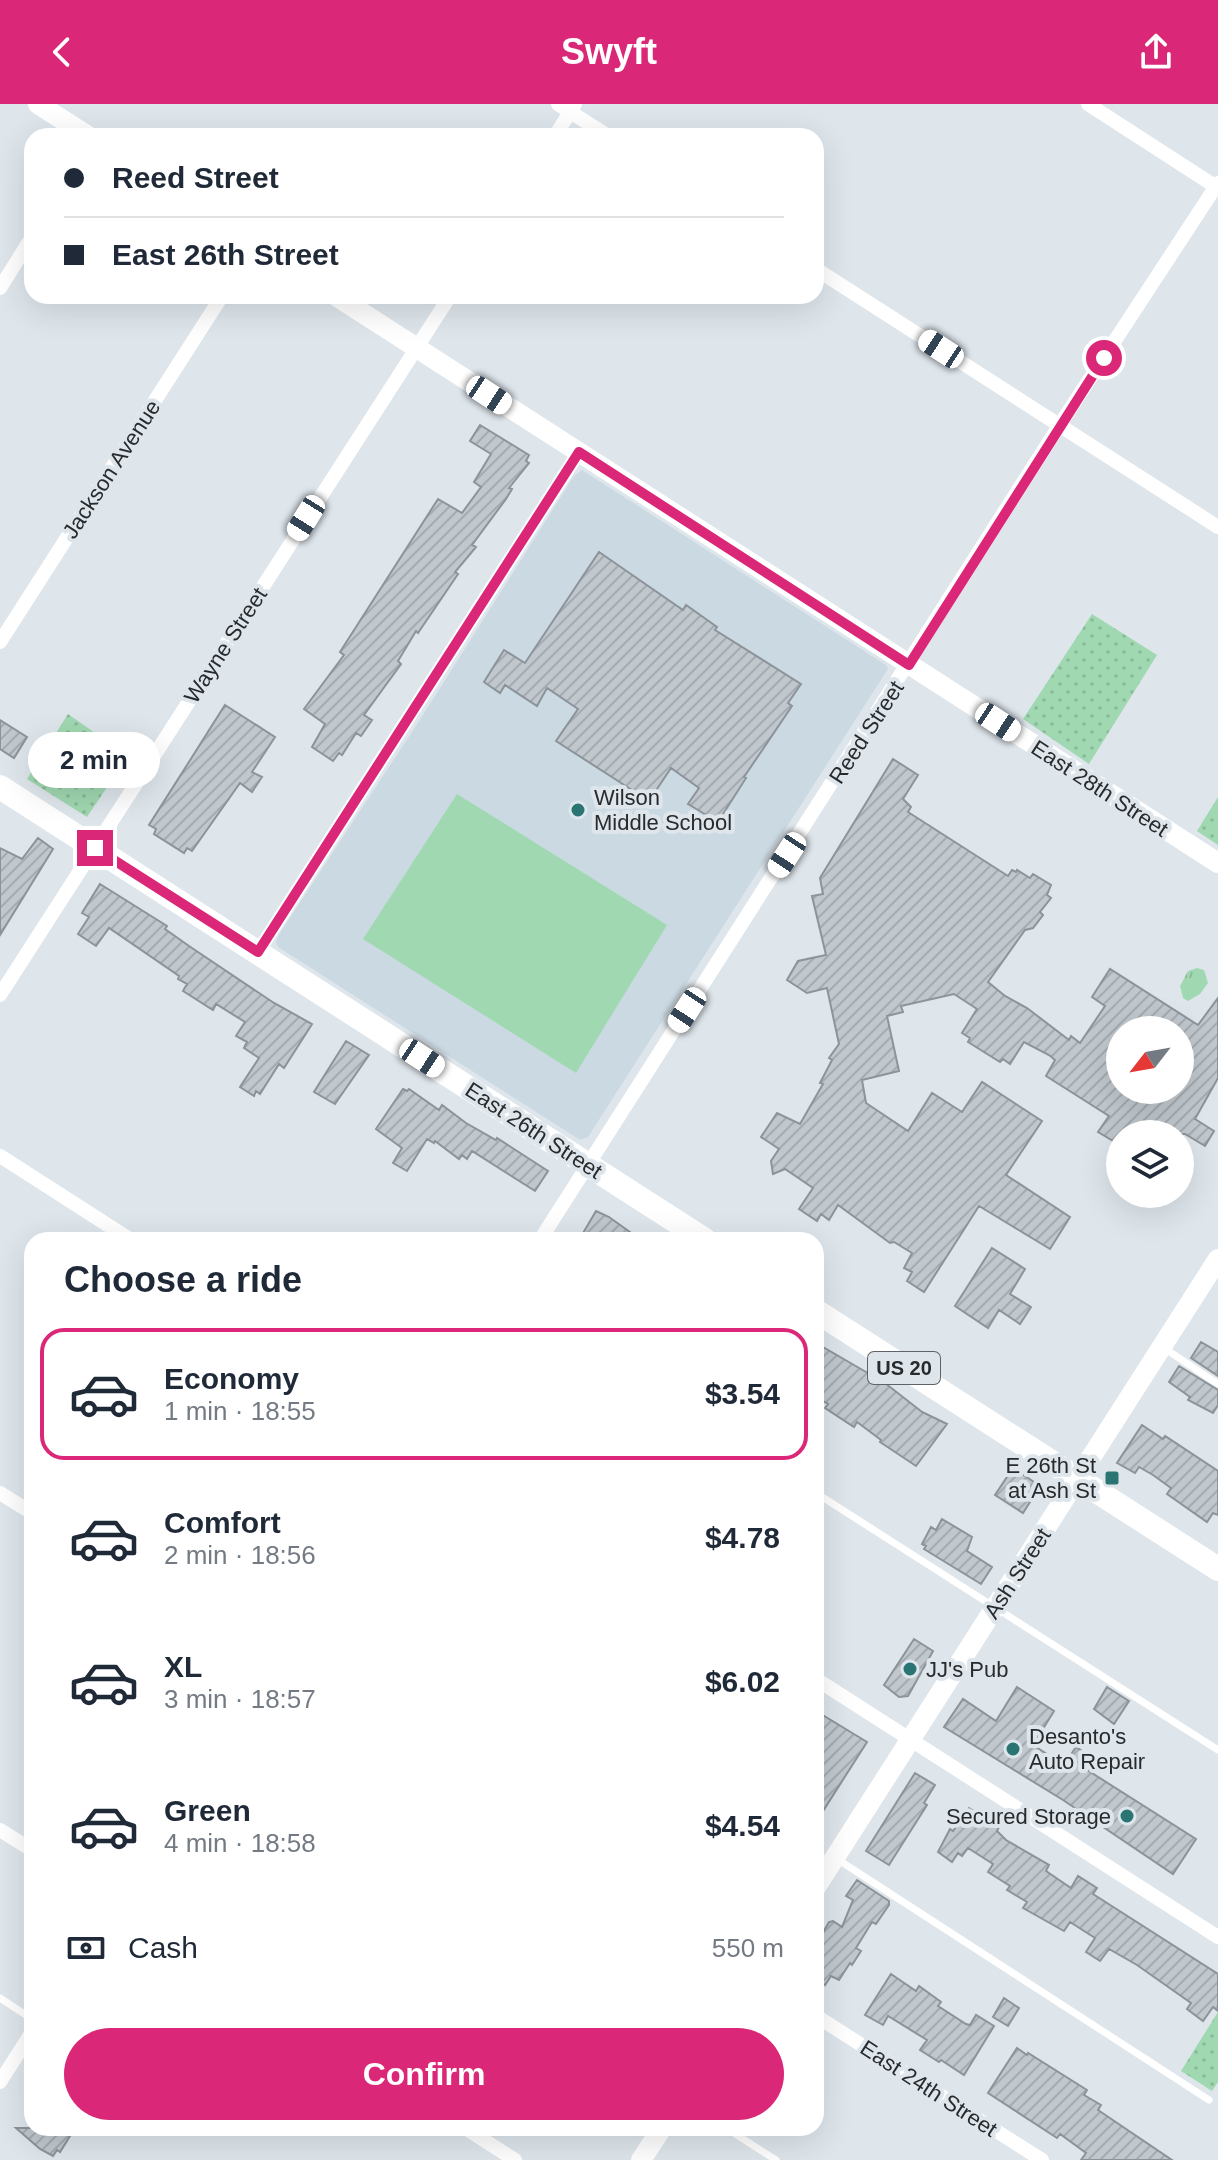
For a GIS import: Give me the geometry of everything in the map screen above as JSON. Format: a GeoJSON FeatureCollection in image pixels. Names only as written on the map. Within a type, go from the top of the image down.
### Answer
{"type":"FeatureCollection","features":[{"type":"Feature","properties":{"kind":"main road","name":"East 26th Street"},"geometry":{"type":"LineString","coordinates":[[0,787],[693,1232]]}},
{"type":"Feature","properties":{"kind":"main road","name":"US 20"},"geometry":{"type":"LineString","coordinates":[[824,1316],[1218,1569]]}},
{"type":"Feature","properties":{"kind":"street"},"geometry":{"type":"LineString","coordinates":[[38,104],[76,128]]}},
{"type":"Feature","properties":{"kind":"street"},"geometry":{"type":"LineString","coordinates":[[1088,104],[1217,186]]}},
{"type":"Feature","properties":{"kind":"street"},"geometry":{"type":"LineString","coordinates":[[559,128],[568,107],[597,128]]}},
{"type":"Feature","properties":{"kind":"street","name":"Reed Street"},"geometry":{"type":"LineString","coordinates":[[545,1232],[1059,426],[1217,186]]}},
{"type":"Feature","properties":{"kind":"street"},"geometry":{"type":"LineString","coordinates":[[0,288],[24,250]]}},
{"type":"Feature","properties":{"kind":"street"},"geometry":{"type":"LineString","coordinates":[[824,274],[1218,527]]}},
{"type":"Feature","properties":{"kind":"street","name":"Jackson Avenue"},"geometry":{"type":"LineString","coordinates":[[0,642],[217,304]]}},
{"type":"Feature","properties":{"kind":"street","name":"East 28th Street"},"geometry":{"type":"LineString","coordinates":[[349,304],[1218,863]]}},
{"type":"Feature","properties":{"kind":"street","name":"Wayne Street"},"geometry":{"type":"LineString","coordinates":[[0,995],[445,304]]}},
{"type":"Feature","properties":{"kind":"street"},"geometry":{"type":"LineString","coordinates":[[258,952],[579,452]]}},
{"type":"Feature","properties":{"kind":"street"},"geometry":{"type":"LineString","coordinates":[[0,1156],[119,1232]]}},
{"type":"Feature","properties":{"kind":"street","name":"Ash Street"},"geometry":{"type":"LineString","coordinates":[[824,1875],[1218,1259]]}},
{"type":"Feature","properties":{"kind":"street"},"geometry":{"type":"LineString","coordinates":[[0,1493],[24,1508]]}},
{"type":"Feature","properties":{"kind":"street"},"geometry":{"type":"LineString","coordinates":[[824,1684],[1218,1937]]}},
{"type":"Feature","properties":{"kind":"street"},"geometry":{"type":"LineString","coordinates":[[0,1830],[24,1845]]}},
{"type":"Feature","properties":{"kind":"street","name":"East 24th Street"},"geometry":{"type":"LineString","coordinates":[[824,2021],[1042,2160]]}},
{"type":"Feature","properties":{"kind":"street"},"geometry":{"type":"LineString","coordinates":[[0,2082],[24,2044]]}},
{"type":"Feature","properties":{"kind":"street"},"geometry":{"type":"LineString","coordinates":[[478,2136],[515,2160]]}},
{"type":"Feature","properties":{"kind":"street"},"geometry":{"type":"LineString","coordinates":[[641,2160],[657,2136]]}},
{"type":"Feature","properties":{"kind":"lane"},"geometry":{"type":"LineString","coordinates":[[1162,1346],[1218,1384]]}},
{"type":"Feature","properties":{"kind":"lane"},"geometry":{"type":"LineString","coordinates":[[824,1498],[1218,1750]]}},
{"type":"Feature","properties":{"kind":"lane"},"geometry":{"type":"LineString","coordinates":[[835,1858],[1209,2100]]}},
{"type":"Feature","properties":{"kind":"lane"},"geometry":{"type":"LineString","coordinates":[[0,1998],[24,2014]]}},
{"type":"Feature","properties":{"kind":"lane"},"geometry":{"type":"LineString","coordinates":[[738,2136],[776,2160]]}},
{"type":"Feature","properties":{"kind":"shaded area","name":"Wilson Middle School"},"geometry":{"type":"Polygon","coordinates":[[[582,470],[888,669],[588,1137],[580,1140],[276,943],[574,476],[582,470]]]}},
{"type":"Feature","properties":{"kind":"green space"},"geometry":{"type":"Polygon","coordinates":[[[1092,614],[1157,655],[1089,764],[1023,719],[1092,614]]]}},
{"type":"Feature","properties":{"kind":"green space"},"geometry":{"type":"Polygon","coordinates":[[[68,714],[128,756],[87,817],[27,779],[68,714]]]}},
{"type":"Feature","properties":{"kind":"green space"},"geometry":{"type":"Polygon","coordinates":[[[457,794],[667,925],[576,1073],[363,939],[457,794]]]}},
{"type":"Feature","properties":{"kind":"green space"},"geometry":{"type":"Polygon","coordinates":[[[1218,797],[1218,845],[1197,831],[1218,797]]]}},
{"type":"Feature","properties":{"kind":"green space"},"geometry":{"type":"Polygon","coordinates":[[[1197,968],[1204,970],[1208,983],[1200,994],[1188,1001],[1183,998],[1180,986],[1188,971],[1197,968]]]}},
{"type":"Feature","properties":{"kind":"green space"},"geometry":{"type":"Polygon","coordinates":[[[1218,2012],[1218,2082],[1212,2091],[1181,2071],[1218,2012]]]}},
{"type":"Feature","properties":{"kind":"building"},"geometry":{"type":"Polygon","coordinates":[[[480,425],[529,455],[526,461],[529,463],[509,488],[512,489],[506,499],[472,545],[476,547],[455,572],[458,574],[398,661],[401,664],[364,715],[372,720],[361,736],[356,733],[342,755],[339,753],[333,761],[312,747],[325,724],[304,709],[344,655],[340,652],[438,499],[462,513],[481,487],[474,482],[491,454],[470,441],[480,425]]]}},
{"type":"Feature","properties":{"kind":"building"},"geometry":{"type":"Polygon","coordinates":[[[599,552],[683,610],[686,605],[717,627],[715,630],[801,684],[788,703],[792,706],[718,822],[688,804],[699,788],[671,768],[649,801],[556,741],[578,709],[547,688],[537,706],[505,685],[500,693],[484,682],[504,650],[525,663],[599,552]]]}},
{"type":"Feature","properties":{"kind":"building"},"geometry":{"type":"Polygon","coordinates":[[[225,705],[275,737],[252,772],[262,777],[252,792],[240,783],[192,851],[187,848],[184,853],[154,834],[156,829],[149,825],[225,705]]]}},
{"type":"Feature","properties":{"kind":"building"},"geometry":{"type":"Polygon","coordinates":[[[0,720],[27,737],[14,758],[0,749],[0,720]]]}},
{"type":"Feature","properties":{"kind":"building"},"geometry":{"type":"Polygon","coordinates":[[[893,759],[918,775],[903,799],[911,807],[908,812],[1008,876],[1012,870],[1017,870],[1030,878],[1033,874],[1051,885],[1047,895],[1051,898],[1040,912],[1043,915],[1033,928],[1025,930],[988,982],[1069,1040],[1071,1036],[1080,1043],[1105,1006],[1092,997],[1110,969],[1184,1016],[1106,1016],[1106,1104],[1194,1104],[1194,1022],[1198,1025],[1218,998],[1218,1078],[1195,1119],[1214,1131],[1205,1146],[1194,1139],[1194,1120],[1106,1120],[1109,1116],[1046,1076],[1055,1060],[1024,1042],[1010,1064],[1003,1059],[1000,1062],[968,1042],[970,1038],[962,1033],[977,1009],[954,994],[901,1006],[903,1012],[887,1016],[899,1071],[862,1080],[866,1103],[908,1131],[932,1093],[962,1112],[982,1082],[1042,1121],[1006,1175],[1070,1217],[1050,1249],[979,1206],[924,1292],[907,1281],[912,1272],[904,1268],[912,1253],[894,1242],[890,1243],[838,1205],[829,1220],[821,1214],[817,1221],[799,1209],[813,1188],[785,1169],[773,1174],[771,1161],[779,1149],[761,1137],[777,1113],[800,1124],[823,1084],[820,1083],[832,1060],[829,1058],[839,1044],[827,988],[807,993],[787,980],[798,961],[826,955],[812,896],[823,894],[820,878],[893,759]]]}},
{"type":"Feature","properties":{"kind":"building"},"geometry":{"type":"Polygon","coordinates":[[[38,838],[53,849],[0,935],[0,848],[22,859],[38,838]]]}},
{"type":"Feature","properties":{"kind":"building"},"geometry":{"type":"Polygon","coordinates":[[[100,884],[167,926],[165,929],[274,1003],[312,1024],[284,1068],[279,1064],[260,1094],[256,1091],[254,1096],[240,1087],[259,1058],[244,1048],[247,1042],[236,1036],[245,1022],[216,1004],[213,1010],[183,991],[187,984],[178,979],[179,976],[109,928],[96,946],[78,934],[89,917],[82,913],[100,884]]]}},
{"type":"Feature","properties":{"kind":"building"},"geometry":{"type":"Polygon","coordinates":[[[346,1041],[369,1055],[335,1104],[314,1092],[346,1041]]]}},
{"type":"Feature","properties":{"kind":"building"},"geometry":{"type":"Polygon","coordinates":[[[403,1089],[409,1089],[439,1110],[442,1105],[466,1123],[497,1138],[548,1171],[535,1191],[472,1151],[467,1159],[462,1155],[459,1159],[435,1141],[427,1139],[407,1171],[393,1163],[402,1148],[376,1129],[403,1089]]]}},
{"type":"Feature","properties":{"kind":"building"},"geometry":{"type":"Polygon","coordinates":[[[1106,1120],[1106,1137],[1098,1132],[1106,1120]]]}},
{"type":"Feature","properties":{"kind":"building"},"geometry":{"type":"Polygon","coordinates":[[[596,1211],[630,1232],[584,1232],[596,1211]]]}},
{"type":"Feature","properties":{"kind":"building"},"geometry":{"type":"Polygon","coordinates":[[[992,1248],[1025,1269],[1010,1294],[1031,1307],[1020,1324],[999,1310],[988,1328],[955,1306],[992,1248]]]}},
{"type":"Feature","properties":{"kind":"building"},"geometry":{"type":"Polygon","coordinates":[[[1201,1342],[1218,1352],[1218,1376],[1191,1358],[1201,1342]]]}},
{"type":"Feature","properties":{"kind":"building"},"geometry":{"type":"Polygon","coordinates":[[[824,1348],[885,1383],[922,1412],[947,1424],[916,1466],[857,1422],[854,1427],[825,1408],[828,1404],[824,1402],[824,1348]]]}},
{"type":"Feature","properties":{"kind":"building"},"geometry":{"type":"Polygon","coordinates":[[[1179,1366],[1218,1390],[1218,1405],[1213,1413],[1188,1400],[1190,1397],[1169,1382],[1179,1366]]]}},
{"type":"Feature","properties":{"kind":"building"},"geometry":{"type":"Polygon","coordinates":[[[1142,1425],[1163,1439],[1165,1436],[1218,1471],[1218,1515],[1213,1513],[1207,1522],[1167,1494],[1171,1488],[1153,1475],[1139,1467],[1135,1473],[1117,1463],[1142,1425]]]}},
{"type":"Feature","properties":{"kind":"building"},"geometry":{"type":"Polygon","coordinates":[[[1013,1468],[1040,1486],[1023,1513],[995,1495],[1013,1468]]]}},
{"type":"Feature","properties":{"kind":"building"},"geometry":{"type":"Polygon","coordinates":[[[942,1519],[972,1537],[967,1551],[992,1567],[981,1584],[924,1549],[926,1546],[922,1544],[931,1527],[936,1530],[942,1519]]]}},
{"type":"Feature","properties":{"kind":"building"},"geometry":{"type":"Polygon","coordinates":[[[914,1639],[933,1651],[908,1696],[899,1697],[884,1685],[914,1639]]]}},
{"type":"Feature","properties":{"kind":"building"},"geometry":{"type":"Polygon","coordinates":[[[1017,1687],[1054,1711],[1033,1745],[1064,1765],[1076,1747],[1091,1757],[1084,1768],[1196,1839],[1173,1874],[1063,1800],[944,1727],[963,1699],[996,1721],[1017,1687]]]}},
{"type":"Feature","properties":{"kind":"building"},"geometry":{"type":"Polygon","coordinates":[[[1107,1687],[1129,1701],[1114,1724],[1094,1709],[1107,1687]]]}},
{"type":"Feature","properties":{"kind":"building"},"geometry":{"type":"Polygon","coordinates":[[[824,1716],[867,1742],[824,1809],[824,1716]]]}},
{"type":"Feature","properties":{"kind":"building"},"geometry":{"type":"Polygon","coordinates":[[[915,1773],[935,1785],[924,1803],[927,1805],[889,1865],[866,1851],[915,1773]]]}},
{"type":"Feature","properties":{"kind":"building"},"geometry":{"type":"Polygon","coordinates":[[[969,1808],[999,1827],[997,1831],[1006,1840],[1049,1865],[1046,1871],[1071,1888],[1078,1876],[1097,1888],[1093,1894],[1218,1974],[1218,2011],[1213,2007],[1203,2021],[1187,2009],[1191,2003],[1137,1965],[1109,1949],[1100,1961],[1086,1952],[1095,1938],[1070,1922],[1064,1931],[1023,1908],[1027,1902],[1007,1890],[1010,1886],[988,1872],[993,1864],[968,1848],[962,1856],[958,1853],[952,1862],[938,1852],[950,1829],[953,1831],[969,1808]]]}},
{"type":"Feature","properties":{"kind":"building"},"geometry":{"type":"Polygon","coordinates":[[[857,1880],[889,1901],[889,1905],[876,1924],[872,1922],[856,1948],[861,1951],[852,1965],[850,1963],[839,1980],[831,1976],[825,1985],[824,1930],[833,1921],[842,1927],[853,1900],[846,1896],[857,1880]]]}},
{"type":"Feature","properties":{"kind":"building"},"geometry":{"type":"Polygon","coordinates":[[[891,1974],[916,1991],[919,1986],[941,2002],[938,2006],[966,2024],[970,2025],[976,2015],[994,2026],[964,2075],[920,2050],[927,2040],[888,2016],[883,2025],[865,2015],[891,1974]]]}},
{"type":"Feature","properties":{"kind":"building"},"geometry":{"type":"Polygon","coordinates":[[[1004,1998],[1019,2008],[1008,2026],[993,2017],[1004,1998]]]}},
{"type":"Feature","properties":{"kind":"building"},"geometry":{"type":"Polygon","coordinates":[[[1017,2048],[1087,2090],[1084,2095],[1101,2105],[1098,2110],[1172,2160],[1081,2160],[1086,2153],[1060,2134],[1057,2138],[988,2093],[1017,2048]]]}},
{"type":"Feature","properties":{"kind":"building"},"geometry":{"type":"Polygon","coordinates":[[[25,2136],[70,2136],[60,2152],[57,2150],[53,2156],[25,2136]]]}},
{"type":"Feature","properties":{"kind":"place","name":"Wilson Middle School"},"geometry":{"type":"Point","coordinates":[578,810]}},
{"type":"Feature","properties":{"kind":"place","name":"E 26th St at Ash St"},"geometry":{"type":"Point","coordinates":[1112,1478]}},
{"type":"Feature","properties":{"kind":"place","name":"JJ's Pub"},"geometry":{"type":"Point","coordinates":[910,1669]}},
{"type":"Feature","properties":{"kind":"place","name":"Desanto's Auto Repair"},"geometry":{"type":"Point","coordinates":[1013,1749]}},
{"type":"Feature","properties":{"kind":"place","name":"Secured Storage"},"geometry":{"type":"Point","coordinates":[1127,1816]}},
{"type":"Feature","properties":{"kind":"route"},"geometry":{"type":"LineString","coordinates":[[95,848],[258,952],[579,452],[909,665],[1104,358]]}}]}
